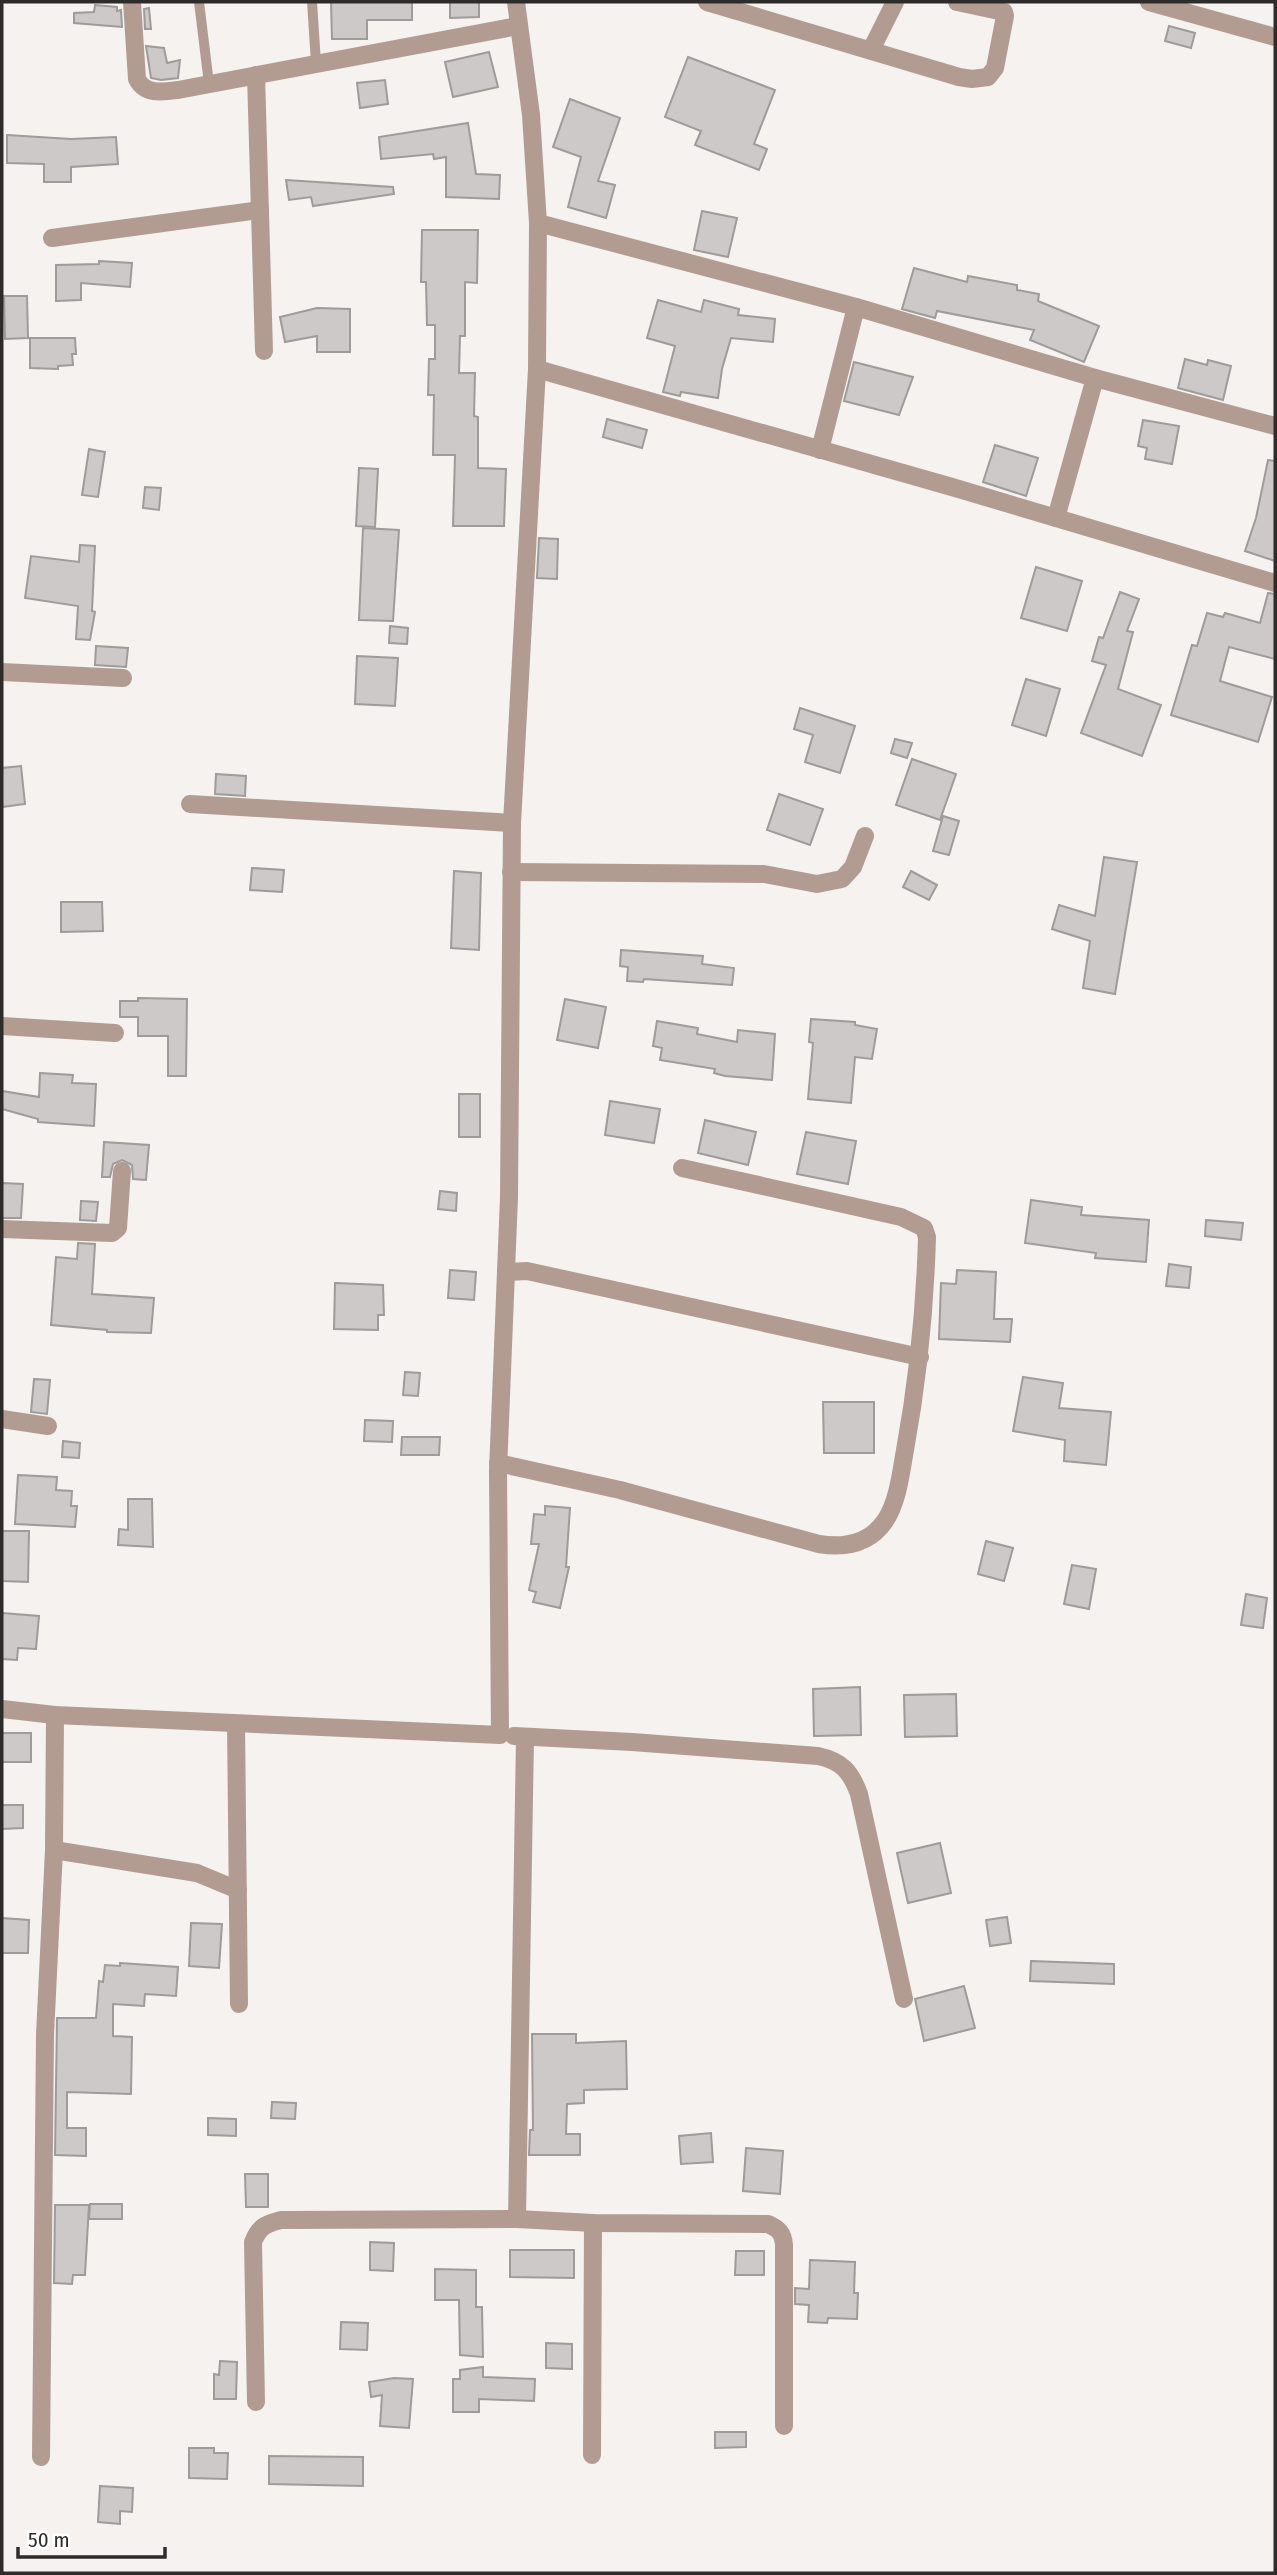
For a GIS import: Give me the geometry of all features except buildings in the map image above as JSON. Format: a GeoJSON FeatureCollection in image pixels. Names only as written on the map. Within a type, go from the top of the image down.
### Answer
{"type":"FeatureCollection","features":[{"type":"Feature","properties":{"kind":"street"},"geometry":{"type":"LineString","coordinates":[[132,2],[136,72],[143,89],[167,91],[518,26]]}},
{"type":"Feature","properties":{"kind":"street"},"geometry":{"type":"LineString","coordinates":[[500,1735],[498,1464],[509,1197],[512,823],[537,369],[538,223],[531,115],[516,2]]}},
{"type":"Feature","properties":{"kind":"street"},"geometry":{"type":"LineString","coordinates":[[708,2],[959,77],[988,77],[995,68],[1004,12],[957,2]]}},
{"type":"Feature","properties":{"kind":"street"},"geometry":{"type":"LineString","coordinates":[[871,50],[895,2]]}},
{"type":"Feature","properties":{"kind":"street"},"geometry":{"type":"LineString","coordinates":[[1149,2],[1275,37]]}},
{"type":"Feature","properties":{"kind":"street"},"geometry":{"type":"LineString","coordinates":[[256,75],[264,351]]}},
{"type":"Feature","properties":{"kind":"street"},"geometry":{"type":"LineString","coordinates":[[52,238],[260,210]]}},
{"type":"Feature","properties":{"kind":"street"},"geometry":{"type":"LineString","coordinates":[[538,223],[856,307],[1095,378],[1275,426]]}},
{"type":"Feature","properties":{"kind":"street"},"geometry":{"type":"LineString","coordinates":[[820,450],[856,307]]}},
{"type":"Feature","properties":{"kind":"street"},"geometry":{"type":"LineString","coordinates":[[537,369],[1275,583]]}},
{"type":"Feature","properties":{"kind":"street"},"geometry":{"type":"LineString","coordinates":[[1056,518],[1095,378]]}},
{"type":"Feature","properties":{"kind":"street"},"geometry":{"type":"LineString","coordinates":[[2,672],[123,678]]}},
{"type":"Feature","properties":{"kind":"street"},"geometry":{"type":"LineString","coordinates":[[190,804],[512,823]]}},
{"type":"Feature","properties":{"kind":"street"},"geometry":{"type":"LineString","coordinates":[[511,872],[764,874],[817,884],[842,879],[853,867],[865,836]]}},
{"type":"Feature","properties":{"kind":"street"},"geometry":{"type":"LineString","coordinates":[[2,1027],[115,1033]]}},
{"type":"Feature","properties":{"kind":"street"},"geometry":{"type":"LineString","coordinates":[[498,1464],[620,1490],[819,1544],[848,1546],[876,1532],[886,1520],[902,1468],[920,1357],[928,1237],[924,1228],[901,1217],[682,1168]]}},
{"type":"Feature","properties":{"kind":"street"},"geometry":{"type":"LineString","coordinates":[[2,1229],[112,1233],[118,1228],[122,1171]]}},
{"type":"Feature","properties":{"kind":"street"},"geometry":{"type":"LineString","coordinates":[[506,1272],[527,1271],[920,1357]]}},
{"type":"Feature","properties":{"kind":"street"},"geometry":{"type":"LineString","coordinates":[[2,1419],[48,1426]]}},
{"type":"Feature","properties":{"kind":"street"},"geometry":{"type":"LineString","coordinates":[[2,1709],[54,1716],[632,1742],[818,1756],[838,1762],[854,1779],[859,1794],[904,1998]]}},
{"type":"Feature","properties":{"kind":"street"},"geometry":{"type":"LineString","coordinates":[[41,2457],[45,2035],[54,1850],[54,1716]]}},
{"type":"Feature","properties":{"kind":"street"},"geometry":{"type":"LineString","coordinates":[[236,1724],[239,2004]]}},
{"type":"Feature","properties":{"kind":"street"},"geometry":{"type":"LineString","coordinates":[[517,2219],[525,1737]]}},
{"type":"Feature","properties":{"kind":"street"},"geometry":{"type":"LineString","coordinates":[[54,1850],[197,1873],[238,1890]]}},
{"type":"Feature","properties":{"kind":"street"},"geometry":{"type":"LineString","coordinates":[[256,2402],[253,2242],[259,2228],[267,2223],[289,2220],[517,2219],[593,2223],[768,2224],[783,2234],[784,2426]]}},
{"type":"Feature","properties":{"kind":"street"},"geometry":{"type":"LineString","coordinates":[[592,2455],[593,2223]]}},
{"type":"Feature","properties":{"kind":"lane"},"geometry":{"type":"LineString","coordinates":[[199,2],[209,84]]}},
{"type":"Feature","properties":{"kind":"lane"},"geometry":{"type":"LineString","coordinates":[[312,2],[316,63]]}}]}
